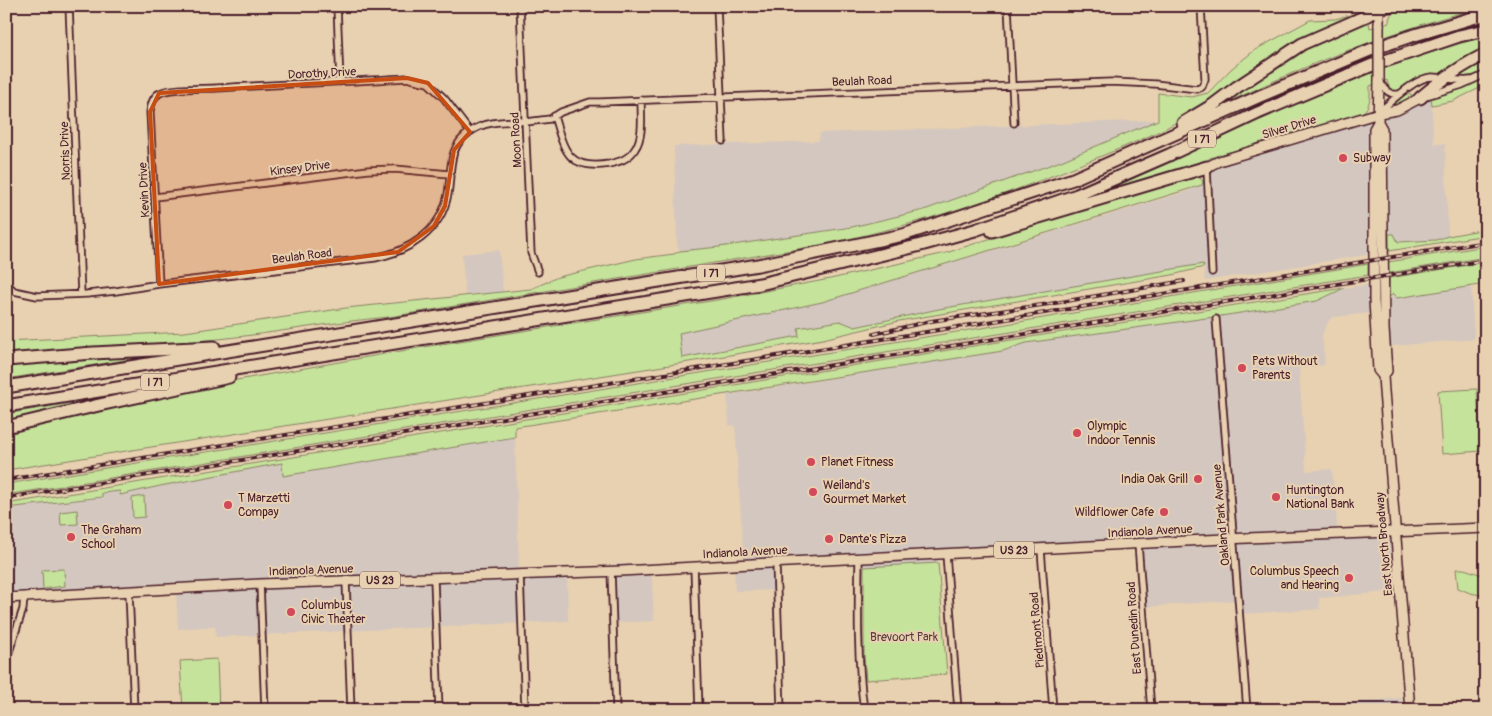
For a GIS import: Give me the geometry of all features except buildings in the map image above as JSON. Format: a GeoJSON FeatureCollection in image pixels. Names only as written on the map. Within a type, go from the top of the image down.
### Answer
{"type":"FeatureCollection","features":[{"type":"Feature","properties":{"kind":"highway"},"geometry":{"type":"LineString","coordinates":[[1135,151],[1213,105],[1302,44],[1383,7]]}},
{"type":"Feature","properties":{"kind":"highway","name":"I 71"},"geometry":{"type":"LineString","coordinates":[[6,387],[758,265],[903,235],[1073,179],[1260,96],[1370,50],[1486,14]]}},
{"type":"Feature","properties":{"kind":"highway","name":"I 71"},"geometry":{"type":"LineString","coordinates":[[6,406],[760,284],[917,246],[975,230],[1077,195],[1169,155],[1258,113],[1370,66],[1459,36],[1486,30]]}},
{"type":"Feature","properties":{"kind":"highway"},"geometry":{"type":"LineString","coordinates":[[1420,98],[1445,78],[1486,54]]}},
{"type":"Feature","properties":{"kind":"highway"},"geometry":{"type":"LineString","coordinates":[[917,246],[943,244],[1018,224],[1207,167]]}},
{"type":"Feature","properties":{"kind":"highway"},"geometry":{"type":"LineString","coordinates":[[6,360],[93,353],[273,344]]}},
{"type":"Feature","properties":{"kind":"highway"},"geometry":{"type":"LineString","coordinates":[[6,427],[226,378],[303,358]]}},
{"type":"Feature","properties":{"kind":"main road","name":"East North Broadway"},"geometry":{"type":"LineString","coordinates":[[1383,7],[1379,26],[1379,117],[1382,129],[1384,329],[1387,371],[1383,376],[1410,710]]}},
{"type":"Feature","properties":{"kind":"main road","name":"Silver Drive"},"geometry":{"type":"LineString","coordinates":[[1207,167],[1219,161],[1379,117],[1420,98]]}},
{"type":"Feature","properties":{"kind":"main road","name":"Indianola Avenue"},"geometry":{"type":"LineString","coordinates":[[6,598],[260,584],[611,571],[1486,528]]}},
{"type":"Feature","properties":{"kind":"street","name":"Norris Drive"},"geometry":{"type":"LineString","coordinates":[[69,6],[81,294]]}},
{"type":"Feature","properties":{"kind":"street"},"geometry":{"type":"LineString","coordinates":[[336,6],[340,82]]}},
{"type":"Feature","properties":{"kind":"street","name":"Moon Road"},"geometry":{"type":"LineString","coordinates":[[520,6],[531,253],[538,272]]}},
{"type":"Feature","properties":{"kind":"street"},"geometry":{"type":"LineString","coordinates":[[640,6],[660,6]]}},
{"type":"Feature","properties":{"kind":"street"},"geometry":{"type":"LineString","coordinates":[[716,6],[722,141]]}},
{"type":"Feature","properties":{"kind":"street"},"geometry":{"type":"LineString","coordinates":[[1008,6],[1014,123]]}},
{"type":"Feature","properties":{"kind":"street","name":"Beulah Road"},"geometry":{"type":"LineString","coordinates":[[6,283],[14,291],[37,296],[81,294],[374,258],[398,252],[415,244],[426,236],[434,226],[445,206],[448,194],[450,162],[454,150],[470,132],[494,122],[543,120],[590,102],[1111,82],[1155,84],[1191,90],[1197,89],[1202,87],[1205,78],[1201,6]]}},
{"type":"Feature","properties":{"kind":"street","name":"Silver Drive"},"geometry":{"type":"LineString","coordinates":[[1420,98],[1462,85],[1486,74]]}},
{"type":"Feature","properties":{"kind":"street","name":"Dorothy Drive"},"geometry":{"type":"LineString","coordinates":[[155,97],[159,93],[171,90],[407,78],[428,83],[444,98],[470,132]]}},
{"type":"Feature","properties":{"kind":"street","name":"Silver Drive"},"geometry":{"type":"LineString","coordinates":[[1379,117],[1403,93],[1425,78],[1471,80]]}},
{"type":"Feature","properties":{"kind":"street"},"geometry":{"type":"LineString","coordinates":[[1379,81],[1393,95],[1403,93]]}},
{"type":"Feature","properties":{"kind":"street","name":"Kevin Drive"},"geometry":{"type":"LineString","coordinates":[[155,97],[150,112],[159,284]]}},
{"type":"Feature","properties":{"kind":"street"},"geometry":{"type":"LineString","coordinates":[[554,116],[568,154],[578,163],[598,166],[617,163],[627,158],[635,149],[640,138],[641,100]]}},
{"type":"Feature","properties":{"kind":"street"},"geometry":{"type":"LineString","coordinates":[[1207,167],[1212,272]]}},
{"type":"Feature","properties":{"kind":"street","name":"Kinsey Drive"},"geometry":{"type":"LineString","coordinates":[[155,197],[368,170],[395,169],[449,174]]}},
{"type":"Feature","properties":{"kind":"street","name":"Oakland Park Avenue"},"geometry":{"type":"LineString","coordinates":[[1216,318],[1247,710]]}},
{"type":"Feature","properties":{"kind":"street","name":"East Dunedin Road"},"geometry":{"type":"LineString","coordinates":[[1138,544],[1151,710]]}},
{"type":"Feature","properties":{"kind":"street","name":"Piedmont Road"},"geometry":{"type":"LineString","coordinates":[[1041,549],[1054,710]]}},
{"type":"Feature","properties":{"kind":"street"},"geometry":{"type":"LineString","coordinates":[[946,554],[958,710]]}},
{"type":"Feature","properties":{"kind":"street"},"geometry":{"type":"LineString","coordinates":[[859,559],[857,632],[864,710]]}},
{"type":"Feature","properties":{"kind":"street"},"geometry":{"type":"LineString","coordinates":[[776,563],[781,710]]}},
{"type":"Feature","properties":{"kind":"street"},"geometry":{"type":"LineString","coordinates":[[694,567],[699,710]]}},
{"type":"Feature","properties":{"kind":"street"},"geometry":{"type":"LineString","coordinates":[[611,571],[616,710]]}},
{"type":"Feature","properties":{"kind":"street"},"geometry":{"type":"LineString","coordinates":[[520,575],[525,710]]}},
{"type":"Feature","properties":{"kind":"street"},"geometry":{"type":"LineString","coordinates":[[434,579],[439,710]]}},
{"type":"Feature","properties":{"kind":"street"},"geometry":{"type":"LineString","coordinates":[[346,581],[351,710]]}},
{"type":"Feature","properties":{"kind":"street"},"geometry":{"type":"LineString","coordinates":[[260,584],[266,710]]}},
{"type":"Feature","properties":{"kind":"street"},"geometry":{"type":"LineString","coordinates":[[129,592],[134,710]]}},
{"type":"Feature","properties":{"kind":"street"},"geometry":{"type":"LineString","coordinates":[[6,661],[23,610],[24,597]]}},
{"type":"Feature","properties":{"kind":"highlighted area"},"geometry":{"type":"Polygon","coordinates":[[[407,78],[428,83],[470,132],[454,150],[445,206],[434,226],[398,252],[159,284],[150,112],[159,93],[407,78]]]}},
{"type":"Feature","properties":{"kind":"shaded area"},"geometry":{"type":"Polygon","coordinates":[[[1431,96],[1434,144],[1445,144],[1448,236],[1436,240],[1398,242],[1389,235],[1389,251],[1205,281],[1203,265],[939,309],[855,327],[840,321],[798,328],[799,336],[682,358],[678,333],[822,302],[1188,191],[1202,185],[1204,163],[1210,158],[1362,113],[1368,109],[1400,105],[1413,107],[1431,96]]]}},
{"type":"Feature","properties":{"kind":"shaded area"},"geometry":{"type":"Polygon","coordinates":[[[1158,120],[1061,161],[924,210],[852,227],[719,247],[680,251],[677,245],[674,146],[819,141],[820,133],[1158,120]]]}},
{"type":"Feature","properties":{"kind":"shaded area"},"geometry":{"type":"Polygon","coordinates":[[[499,250],[503,292],[465,295],[462,254],[499,250]]]}},
{"type":"Feature","properties":{"kind":"shaded area"},"geometry":{"type":"Polygon","coordinates":[[[1370,284],[1379,302],[1393,293],[1397,298],[1471,286],[1474,339],[1380,347],[1378,312],[1334,317],[1330,319],[1322,335],[1325,365],[1299,368],[1306,471],[1332,469],[1338,534],[1394,532],[1398,591],[1319,598],[1320,609],[1240,614],[1238,600],[1143,607],[1137,544],[937,554],[938,563],[864,567],[840,560],[744,565],[735,425],[729,426],[727,395],[1003,351],[1026,343],[1317,301],[1344,288],[1370,284]]]}},
{"type":"Feature","properties":{"kind":"shaded area"},"geometry":{"type":"Polygon","coordinates":[[[515,437],[519,569],[567,567],[568,621],[216,637],[215,626],[178,629],[176,590],[165,583],[44,591],[44,596],[6,599],[6,508],[102,497],[102,493],[120,491],[121,495],[282,463],[283,476],[515,437]]]}},
{"type":"Feature","properties":{"kind":"shaded area"},"geometry":{"type":"Polygon","coordinates":[[[651,563],[654,621],[613,623],[611,565],[651,563]]]}},
{"type":"Feature","properties":{"kind":"shaded area"},"geometry":{"type":"Polygon","coordinates":[[[774,564],[775,590],[735,591],[734,566],[774,564]]]}},
{"type":"Feature","properties":{"kind":"shaded area"},"geometry":{"type":"Polygon","coordinates":[[[1401,698],[1402,710],[1329,710],[1329,705],[1401,698]]]}},
{"type":"Feature","properties":{"kind":"green space"},"geometry":{"type":"Polygon","coordinates":[[[1369,6],[1366,11],[1317,32],[1282,50],[1206,104],[1164,129],[1006,193],[938,216],[869,234],[798,249],[389,317],[219,339],[6,354],[6,341],[185,332],[346,308],[531,289],[558,277],[636,259],[852,227],[924,210],[1061,161],[1158,120],[1158,93],[1192,97],[1208,93],[1231,69],[1255,50],[1310,20],[1335,19],[1350,15],[1369,6]]]}},
{"type":"Feature","properties":{"kind":"green space"},"geometry":{"type":"Polygon","coordinates":[[[1415,6],[1484,6],[1416,26],[1349,50],[1215,108],[1288,56],[1367,21],[1370,28],[1389,23],[1391,14],[1397,10],[1415,6]]]}},
{"type":"Feature","properties":{"kind":"green space"},"geometry":{"type":"Polygon","coordinates":[[[1486,36],[1486,49],[1445,74],[1424,75],[1399,91],[1390,89],[1387,80],[1370,86],[1370,98],[1362,113],[1210,158],[1204,163],[1106,193],[1106,191],[1308,98],[1396,64],[1486,36]]]}},
{"type":"Feature","properties":{"kind":"green space"},"geometry":{"type":"Polygon","coordinates":[[[1486,57],[1486,69],[1475,75],[1456,78],[1455,76],[1486,57]]]}},
{"type":"Feature","properties":{"kind":"green space"},"geometry":{"type":"Polygon","coordinates":[[[1486,77],[1486,85],[1453,101],[1432,105],[1431,96],[1475,83],[1486,77]]]}},
{"type":"Feature","properties":{"kind":"green space"},"geometry":{"type":"Polygon","coordinates":[[[1405,94],[1411,94],[1413,97],[1400,105],[1390,107],[1389,104],[1405,94]]]}},
{"type":"Feature","properties":{"kind":"green space"},"geometry":{"type":"Polygon","coordinates":[[[1197,176],[1203,181],[1202,185],[822,302],[679,333],[682,358],[799,336],[798,328],[840,321],[855,327],[939,309],[1203,264],[1204,267],[1172,275],[899,321],[823,339],[695,361],[6,470],[6,433],[165,394],[226,382],[435,345],[717,300],[830,279],[946,253],[1062,215],[1197,176]]]}},
{"type":"Feature","properties":{"kind":"green space"},"geometry":{"type":"Polygon","coordinates":[[[1486,229],[1486,235],[1389,251],[1389,234],[1394,234],[1398,242],[1436,240],[1486,229]]]}},
{"type":"Feature","properties":{"kind":"green space"},"geometry":{"type":"Polygon","coordinates":[[[1486,246],[1486,257],[1389,273],[1388,262],[1486,246]]]}},
{"type":"Feature","properties":{"kind":"green space"},"geometry":{"type":"Polygon","coordinates":[[[1486,262],[1486,284],[1397,298],[1393,294],[1389,297],[1389,278],[1486,262]]]}},
{"type":"Feature","properties":{"kind":"green space"},"geometry":{"type":"Polygon","coordinates":[[[1368,264],[1368,275],[6,495],[6,484],[1019,322],[1368,264]]]}},
{"type":"Feature","properties":{"kind":"green space"},"geometry":{"type":"Polygon","coordinates":[[[1344,288],[1317,301],[1026,343],[1003,351],[515,427],[515,437],[283,476],[282,463],[120,495],[120,491],[102,493],[102,497],[6,508],[6,504],[973,346],[1344,288]]]}},
{"type":"Feature","properties":{"kind":"green space"},"geometry":{"type":"Polygon","coordinates":[[[162,354],[6,379],[6,364],[162,354]]]}},
{"type":"Feature","properties":{"kind":"green space"},"geometry":{"type":"Polygon","coordinates":[[[1477,389],[1481,451],[1442,454],[1438,391],[1477,389]]]}},
{"type":"Feature","properties":{"kind":"green space"},"geometry":{"type":"Polygon","coordinates":[[[108,397],[6,424],[6,414],[108,397]]]}},
{"type":"Feature","properties":{"kind":"green space"},"geometry":{"type":"Polygon","coordinates":[[[144,496],[145,517],[133,518],[132,498],[144,496]]]}},
{"type":"Feature","properties":{"kind":"green space"},"geometry":{"type":"Polygon","coordinates":[[[77,510],[78,524],[61,525],[60,512],[77,510]]]}},
{"type":"Feature","properties":{"kind":"green space","name":"Brevoort Park"},"geometry":{"type":"Polygon","coordinates":[[[938,563],[947,674],[866,680],[864,656],[864,567],[938,563]]]}},
{"type":"Feature","properties":{"kind":"green space"},"geometry":{"type":"Polygon","coordinates":[[[64,569],[65,586],[43,589],[42,570],[64,569]]]}},
{"type":"Feature","properties":{"kind":"green space"},"geometry":{"type":"Polygon","coordinates":[[[1456,569],[1464,569],[1486,576],[1486,596],[1470,593],[1458,588],[1456,569]]]}},
{"type":"Feature","properties":{"kind":"green space"},"geometry":{"type":"Polygon","coordinates":[[[217,659],[219,710],[183,710],[180,661],[217,659]]]}},
{"type":"Feature","properties":{"kind":"railway"},"geometry":{"type":"LineString","coordinates":[[6,480],[1486,242]]}},
{"type":"Feature","properties":{"kind":"railway"},"geometry":{"type":"LineString","coordinates":[[6,498],[1486,260]]}},
{"type":"Feature","properties":{"kind":"railway"},"geometry":{"type":"LineString","coordinates":[[874,334],[931,321],[1049,304],[1184,281]]}},
{"type":"Feature","properties":{"kind":"place","name":"Subway"},"geometry":{"type":"Point","coordinates":[1343,158]}},
{"type":"Feature","properties":{"kind":"place","name":"Pets Without Parents"},"geometry":{"type":"Point","coordinates":[1242,368]}},
{"type":"Feature","properties":{"kind":"place","name":"Olympic Indoor Tennis"},"geometry":{"type":"Point","coordinates":[1077,433]}},
{"type":"Feature","properties":{"kind":"place","name":"Planet Fitness"},"geometry":{"type":"Point","coordinates":[811,462]}},
{"type":"Feature","properties":{"kind":"place","name":"India Oak Grill"},"geometry":{"type":"Point","coordinates":[1198,479]}},
{"type":"Feature","properties":{"kind":"place","name":"Weiland's Gourmet Market"},"geometry":{"type":"Point","coordinates":[813,492]}},
{"type":"Feature","properties":{"kind":"place","name":"Huntington National Bank"},"geometry":{"type":"Point","coordinates":[1276,497]}},
{"type":"Feature","properties":{"kind":"place","name":"T Marzetti Compay"},"geometry":{"type":"Point","coordinates":[228,505]}},
{"type":"Feature","properties":{"kind":"place","name":"Wildflower Cafe"},"geometry":{"type":"Point","coordinates":[1164,512]}},
{"type":"Feature","properties":{"kind":"place","name":"The Graham School"},"geometry":{"type":"Point","coordinates":[71,537]}},
{"type":"Feature","properties":{"kind":"place","name":"Dante's Pizza"},"geometry":{"type":"Point","coordinates":[829,539]}},
{"type":"Feature","properties":{"kind":"place","name":"Columbus Speech and Hearing"},"geometry":{"type":"Point","coordinates":[1349,578]}},
{"type":"Feature","properties":{"kind":"place","name":"Columbus Civic Theater"},"geometry":{"type":"Point","coordinates":[291,612]}}]}
